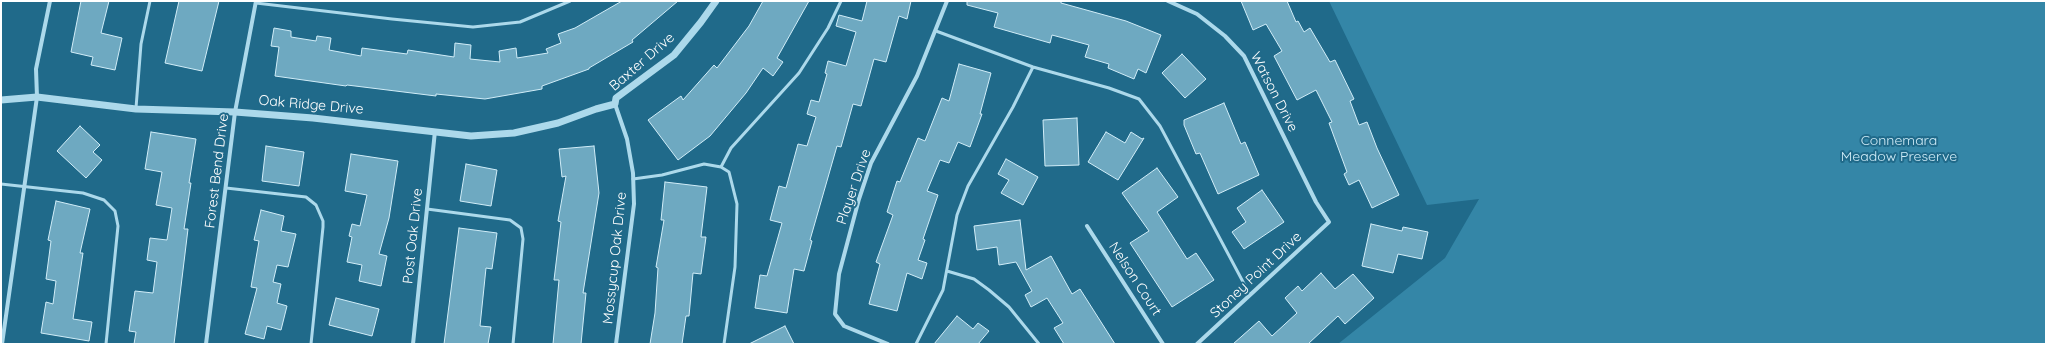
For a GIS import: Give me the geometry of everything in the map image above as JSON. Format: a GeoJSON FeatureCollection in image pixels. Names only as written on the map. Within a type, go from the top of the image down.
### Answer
{"type":"FeatureCollection","features":[{"type":"Feature","properties":{"kind":"street"},"geometry":{"type":"LineString","coordinates":[[2,344],[37,97],[36,69],[50,1]]}},
{"type":"Feature","properties":{"kind":"street","name":"Baxter Drive"},"geometry":{"type":"LineString","coordinates":[[615,104],[616,98],[674,55],[716,1]]}},
{"type":"Feature","properties":{"kind":"street","name":"Player Drive"},"geometry":{"type":"LineString","coordinates":[[888,344],[860,334],[844,326],[835,314],[840,274],[859,199],[871,163],[917,76],[947,1]]}},
{"type":"Feature","properties":{"kind":"street","name":"Watson Drive"},"geometry":{"type":"LineString","coordinates":[[1168,1],[1197,14],[1225,36],[1244,56],[1316,202],[1329,222]]}},
{"type":"Feature","properties":{"kind":"street","name":"Forest Bend Drive"},"geometry":{"type":"LineString","coordinates":[[206,344],[235,112],[256,2]]}},
{"type":"Feature","properties":{"kind":"street","name":"Oak Ridge Drive"},"geometry":{"type":"LineString","coordinates":[[1,100],[37,97],[136,109],[235,112],[313,118],[471,136],[514,133],[558,123],[596,109],[615,104]]}},
{"type":"Feature","properties":{"kind":"street","name":"Mossycup Oak Drive"},"geometry":{"type":"LineString","coordinates":[[615,104],[627,138],[633,179],[634,204],[616,344]]}},
{"type":"Feature","properties":{"kind":"street","name":"Post Oak Drive"},"geometry":{"type":"LineString","coordinates":[[413,344],[436,131]]}},
{"type":"Feature","properties":{"kind":"street","name":"Stoney Point Drive"},"geometry":{"type":"LineString","coordinates":[[1197,344],[1329,222]]}},
{"type":"Feature","properties":{"kind":"street","name":"Nelson Court"},"geometry":{"type":"LineString","coordinates":[[1088,226],[1163,344]]}},
{"type":"Feature","properties":{"kind":"lane"},"geometry":{"type":"LineString","coordinates":[[136,109],[141,44],[150,1]]}},
{"type":"Feature","properties":{"kind":"lane"},"geometry":{"type":"LineString","coordinates":[[256,2],[384,18],[473,27],[520,22],[570,1]]}},
{"type":"Feature","properties":{"kind":"lane"},"geometry":{"type":"LineString","coordinates":[[721,167],[731,148],[799,73],[828,28],[841,1]]}},
{"type":"Feature","properties":{"kind":"lane"},"geometry":{"type":"LineString","coordinates":[[936,31],[1033,67],[1109,88],[1139,99],[1160,126],[1250,295]]}},
{"type":"Feature","properties":{"kind":"lane"},"geometry":{"type":"LineString","coordinates":[[916,344],[943,290],[957,215],[968,186],[1013,107],[1033,67]]}},
{"type":"Feature","properties":{"kind":"lane"},"geometry":{"type":"LineString","coordinates":[[633,179],[662,175],[704,164],[721,167],[729,172],[737,204],[735,267],[724,344]]}},
{"type":"Feature","properties":{"kind":"lane"},"geometry":{"type":"LineString","coordinates":[[1,184],[82,193],[104,200],[115,210],[118,226],[117,251],[106,344]]}},
{"type":"Feature","properties":{"kind":"lane"},"geometry":{"type":"LineString","coordinates":[[226,188],[306,197],[312,200],[320,214],[323,221],[323,234],[311,344]]}},
{"type":"Feature","properties":{"kind":"lane"},"geometry":{"type":"LineString","coordinates":[[427,209],[510,220],[521,228],[523,240],[513,344]]}},
{"type":"Feature","properties":{"kind":"lane"},"geometry":{"type":"LineString","coordinates":[[947,272],[974,279],[989,290],[1009,307],[1038,344]]}},
{"type":"Feature","properties":{"kind":"green space","name":"Connemara Meadow Preserve"},"geometry":{"type":"Polygon","coordinates":[[[1329,1],[2046,1],[2046,344],[1338,344],[1445,258],[1479,199],[1427,205],[1329,1]]]}},
{"type":"Feature","properties":{"kind":"building"},"geometry":{"type":"Polygon","coordinates":[[[81,1],[109,1],[101,33],[122,38],[115,70],[91,65],[93,57],[71,52],[81,1]]]}},
{"type":"Feature","properties":{"kind":"building"},"geometry":{"type":"Polygon","coordinates":[[[179,1],[219,1],[202,71],[165,63],[179,1]]]}},
{"type":"Feature","properties":{"kind":"building"},"geometry":{"type":"Polygon","coordinates":[[[622,1],[678,1],[632,40],[633,42],[589,69],[542,86],[542,89],[485,99],[436,94],[436,96],[275,76],[279,47],[271,46],[274,28],[291,31],[291,37],[316,41],[317,36],[331,38],[329,50],[361,56],[362,48],[407,54],[408,50],[454,57],[455,43],[471,45],[470,59],[500,62],[499,51],[516,48],[517,58],[548,53],[546,49],[561,43],[558,34],[575,28],[622,1]]]}},
{"type":"Feature","properties":{"kind":"building"},"geometry":{"type":"Polygon","coordinates":[[[763,1],[809,1],[777,58],[783,62],[773,76],[763,68],[746,93],[710,136],[678,160],[648,120],[681,96],[683,100],[714,65],[717,68],[749,26],[763,1]]]}},
{"type":"Feature","properties":{"kind":"building"},"geometry":{"type":"Polygon","coordinates":[[[867,1],[911,1],[907,19],[899,16],[886,62],[874,59],[861,106],[853,104],[841,147],[837,146],[810,240],[812,241],[804,271],[794,269],[787,313],[755,308],[760,275],[767,276],[782,223],[770,220],[779,186],[786,188],[798,144],[807,146],[816,117],[807,114],[811,100],[819,102],[827,74],[825,73],[828,61],[846,66],[856,32],[836,26],[839,15],[862,21],[867,1]]]}},
{"type":"Feature","properties":{"kind":"building"},"geometry":{"type":"Polygon","coordinates":[[[967,1],[1061,1],[1061,3],[1126,21],[1161,35],[1146,73],[1138,69],[1134,79],[1108,68],[1109,64],[1085,57],[1089,45],[1052,35],[1050,43],[994,27],[998,13],[967,5],[967,1]]]}},
{"type":"Feature","properties":{"kind":"building"},"geometry":{"type":"Polygon","coordinates":[[[1241,1],[1287,1],[1296,22],[1298,21],[1304,32],[1310,28],[1330,62],[1335,60],[1354,99],[1350,101],[1359,125],[1367,122],[1377,148],[1399,195],[1372,208],[1359,180],[1349,185],[1344,174],[1347,172],[1329,123],[1332,122],[1316,90],[1297,100],[1274,56],[1282,51],[1266,24],[1253,30],[1241,1]]]}},
{"type":"Feature","properties":{"kind":"building"},"geometry":{"type":"Polygon","coordinates":[[[1182,54],[1206,79],[1185,98],[1162,73],[1182,54]]]}},
{"type":"Feature","properties":{"kind":"building"},"geometry":{"type":"Polygon","coordinates":[[[959,64],[991,73],[980,114],[982,114],[970,147],[958,142],[949,163],[940,160],[927,191],[938,195],[923,239],[925,240],[918,260],[927,263],[922,279],[907,273],[897,311],[869,304],[880,264],[876,262],[893,215],[887,212],[897,181],[900,182],[918,138],[925,141],[942,98],[949,101],[959,64]]]}},
{"type":"Feature","properties":{"kind":"building"},"geometry":{"type":"Polygon","coordinates":[[[1224,103],[1241,144],[1245,142],[1259,175],[1218,194],[1200,153],[1196,154],[1184,125],[1184,120],[1224,103]]]}},
{"type":"Feature","properties":{"kind":"building"},"geometry":{"type":"Polygon","coordinates":[[[1077,118],[1079,165],[1045,166],[1043,120],[1077,118]]]}},
{"type":"Feature","properties":{"kind":"building"},"geometry":{"type":"Polygon","coordinates":[[[80,126],[100,145],[93,152],[102,160],[86,178],[57,151],[80,126]]]}},
{"type":"Feature","properties":{"kind":"building"},"geometry":{"type":"Polygon","coordinates":[[[151,132],[196,139],[184,229],[188,229],[174,344],[134,344],[136,332],[129,331],[135,291],[153,293],[157,262],[147,260],[150,238],[167,240],[172,208],[156,205],[162,172],[145,169],[151,132]]]}},
{"type":"Feature","properties":{"kind":"building"},"geometry":{"type":"Polygon","coordinates":[[[1106,132],[1125,143],[1131,132],[1142,139],[1144,138],[1118,180],[1088,162],[1106,132]]]}},
{"type":"Feature","properties":{"kind":"building"},"geometry":{"type":"Polygon","coordinates":[[[266,146],[304,152],[299,186],[262,181],[266,146]]]}},
{"type":"Feature","properties":{"kind":"building"},"geometry":{"type":"Polygon","coordinates":[[[594,146],[599,193],[583,293],[586,293],[581,344],[553,344],[559,280],[554,280],[561,222],[558,221],[566,176],[562,177],[559,149],[594,146]]]}},
{"type":"Feature","properties":{"kind":"building"},"geometry":{"type":"Polygon","coordinates":[[[351,154],[398,161],[389,218],[379,254],[387,256],[381,286],[359,281],[362,265],[347,262],[352,237],[349,236],[352,224],[360,226],[367,195],[345,191],[351,154]]]}},
{"type":"Feature","properties":{"kind":"building"},"geometry":{"type":"Polygon","coordinates":[[[1006,159],[1038,177],[1023,205],[1001,193],[1009,180],[998,174],[1006,159]]]}},
{"type":"Feature","properties":{"kind":"building"},"geometry":{"type":"Polygon","coordinates":[[[466,164],[497,170],[491,206],[460,201],[466,164]]]}},
{"type":"Feature","properties":{"kind":"building"},"geometry":{"type":"Polygon","coordinates":[[[1157,168],[1178,197],[1157,212],[1187,259],[1196,253],[1214,280],[1172,307],[1130,243],[1149,231],[1122,193],[1157,168]]]}},
{"type":"Feature","properties":{"kind":"building"},"geometry":{"type":"Polygon","coordinates":[[[665,182],[707,187],[701,237],[706,237],[701,274],[693,273],[689,316],[686,316],[682,344],[650,344],[655,313],[658,268],[656,267],[664,220],[661,220],[665,182]]]}},
{"type":"Feature","properties":{"kind":"building"},"geometry":{"type":"Polygon","coordinates":[[[1262,190],[1284,222],[1244,249],[1232,232],[1246,222],[1237,208],[1262,190]]]}},
{"type":"Feature","properties":{"kind":"building"},"geometry":{"type":"Polygon","coordinates":[[[56,201],[90,209],[80,253],[83,253],[73,319],[92,322],[89,341],[41,333],[46,302],[53,304],[56,281],[46,279],[51,241],[48,240],[56,201]]]}},
{"type":"Feature","properties":{"kind":"building"},"geometry":{"type":"Polygon","coordinates":[[[261,210],[284,216],[281,231],[296,234],[288,267],[277,265],[273,282],[281,284],[277,303],[287,306],[281,330],[267,326],[264,339],[245,334],[257,288],[251,287],[259,241],[254,240],[261,210]]]}},
{"type":"Feature","properties":{"kind":"building"},"geometry":{"type":"Polygon","coordinates":[[[1020,220],[1026,270],[1051,256],[1072,294],[1080,289],[1115,344],[1064,344],[1054,328],[1063,323],[1047,298],[1031,307],[1025,295],[1032,291],[1016,262],[999,265],[997,247],[977,250],[974,226],[1020,220]]]}},
{"type":"Feature","properties":{"kind":"building"},"geometry":{"type":"Polygon","coordinates":[[[1371,224],[1402,231],[1403,227],[1428,232],[1422,259],[1398,254],[1393,273],[1362,266],[1371,224]]]}},
{"type":"Feature","properties":{"kind":"building"},"geometry":{"type":"Polygon","coordinates":[[[459,228],[497,233],[492,269],[486,268],[480,326],[491,327],[488,344],[444,344],[459,228]]]}},
{"type":"Feature","properties":{"kind":"building"},"geometry":{"type":"Polygon","coordinates":[[[1321,273],[1335,289],[1353,274],[1374,298],[1345,324],[1338,316],[1308,344],[1233,344],[1259,321],[1272,336],[1297,313],[1285,298],[1298,286],[1302,291],[1321,273]]]}},
{"type":"Feature","properties":{"kind":"building"},"geometry":{"type":"Polygon","coordinates":[[[336,298],[379,309],[372,336],[329,325],[336,298]]]}},
{"type":"Feature","properties":{"kind":"building"},"geometry":{"type":"Polygon","coordinates":[[[957,316],[973,329],[978,323],[989,331],[978,344],[934,344],[957,316]]]}},
{"type":"Feature","properties":{"kind":"building"},"geometry":{"type":"Polygon","coordinates":[[[785,326],[794,344],[749,344],[785,326]]]}}]}
